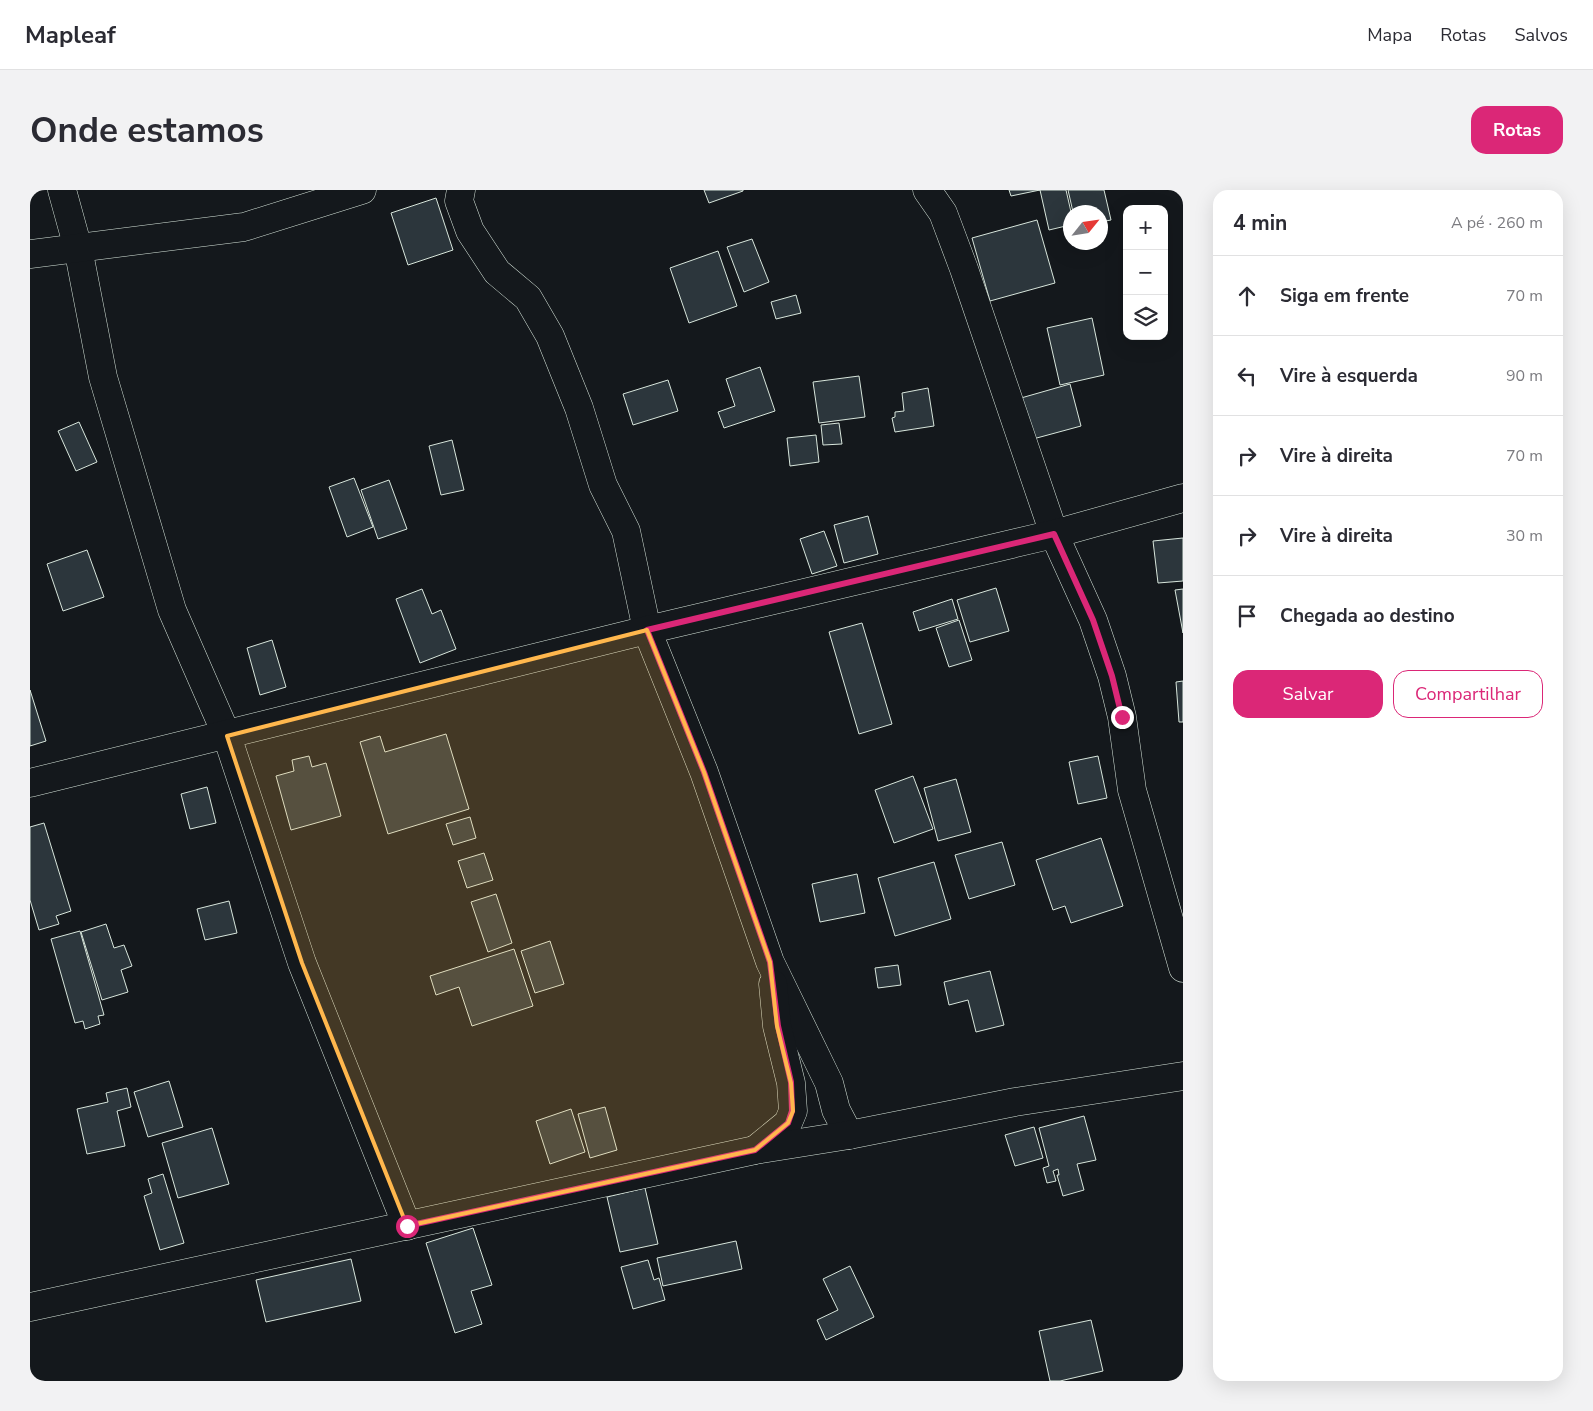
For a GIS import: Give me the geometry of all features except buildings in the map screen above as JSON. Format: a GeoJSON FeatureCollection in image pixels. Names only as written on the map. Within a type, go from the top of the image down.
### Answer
{"type":"FeatureCollection","features":[{"type":"Feature","properties":{"kind":"street"},"geometry":{"type":"LineString","coordinates":[[62,190],[78,248],[103,377],[132,481],[172,610],[227,736],[302,963],[407,1226]]}},
{"type":"Feature","properties":{"kind":"street"},"geometry":{"type":"LineString","coordinates":[[30,254],[244,227],[362,190]]}},
{"type":"Feature","properties":{"kind":"street"},"geometry":{"type":"LineString","coordinates":[[461,190],[459,201],[470,231],[497,272],[528,298],[550,336],[579,408],[603,485],[626,531],[647,630],[704,772],[770,962],[829,1083],[836,1110],[849,1136]]}},
{"type":"Feature","properties":{"kind":"street"},"geometry":{"type":"LineString","coordinates":[[928,190],[943,213],[964,268],[1054,534],[1093,620],[1112,676],[1122,717],[1132,790],[1183,968]]}},
{"type":"Feature","properties":{"kind":"street"},"geometry":{"type":"LineString","coordinates":[[30,783],[227,736],[647,630],[1054,534],[1183,498]]}},
{"type":"Feature","properties":{"kind":"street"},"geometry":{"type":"LineString","coordinates":[[755,1150],[788,1123],[792,1111],[791,1082],[778,1026],[770,962]]}},
{"type":"Feature","properties":{"kind":"street"},"geometry":{"type":"LineString","coordinates":[[30,1307],[755,1150],[849,1136],[1014,1102],[1183,1076]]}},
{"type":"Feature","properties":{"kind":"highlighted area"},"geometry":{"type":"Polygon","coordinates":[[[647,630],[704,772],[770,962],[777,1026],[791,1083],[793,1111],[788,1123],[755,1150],[407,1226],[302,963],[227,736],[647,630]]]}},
{"type":"Feature","properties":{"kind":"route"},"geometry":{"type":"LineString","coordinates":[[407,1226],[755,1150],[788,1123],[792,1111],[791,1082],[778,1026],[770,962],[704,772],[647,630],[1054,534],[1093,620],[1112,676],[1122,717]]}}]}
